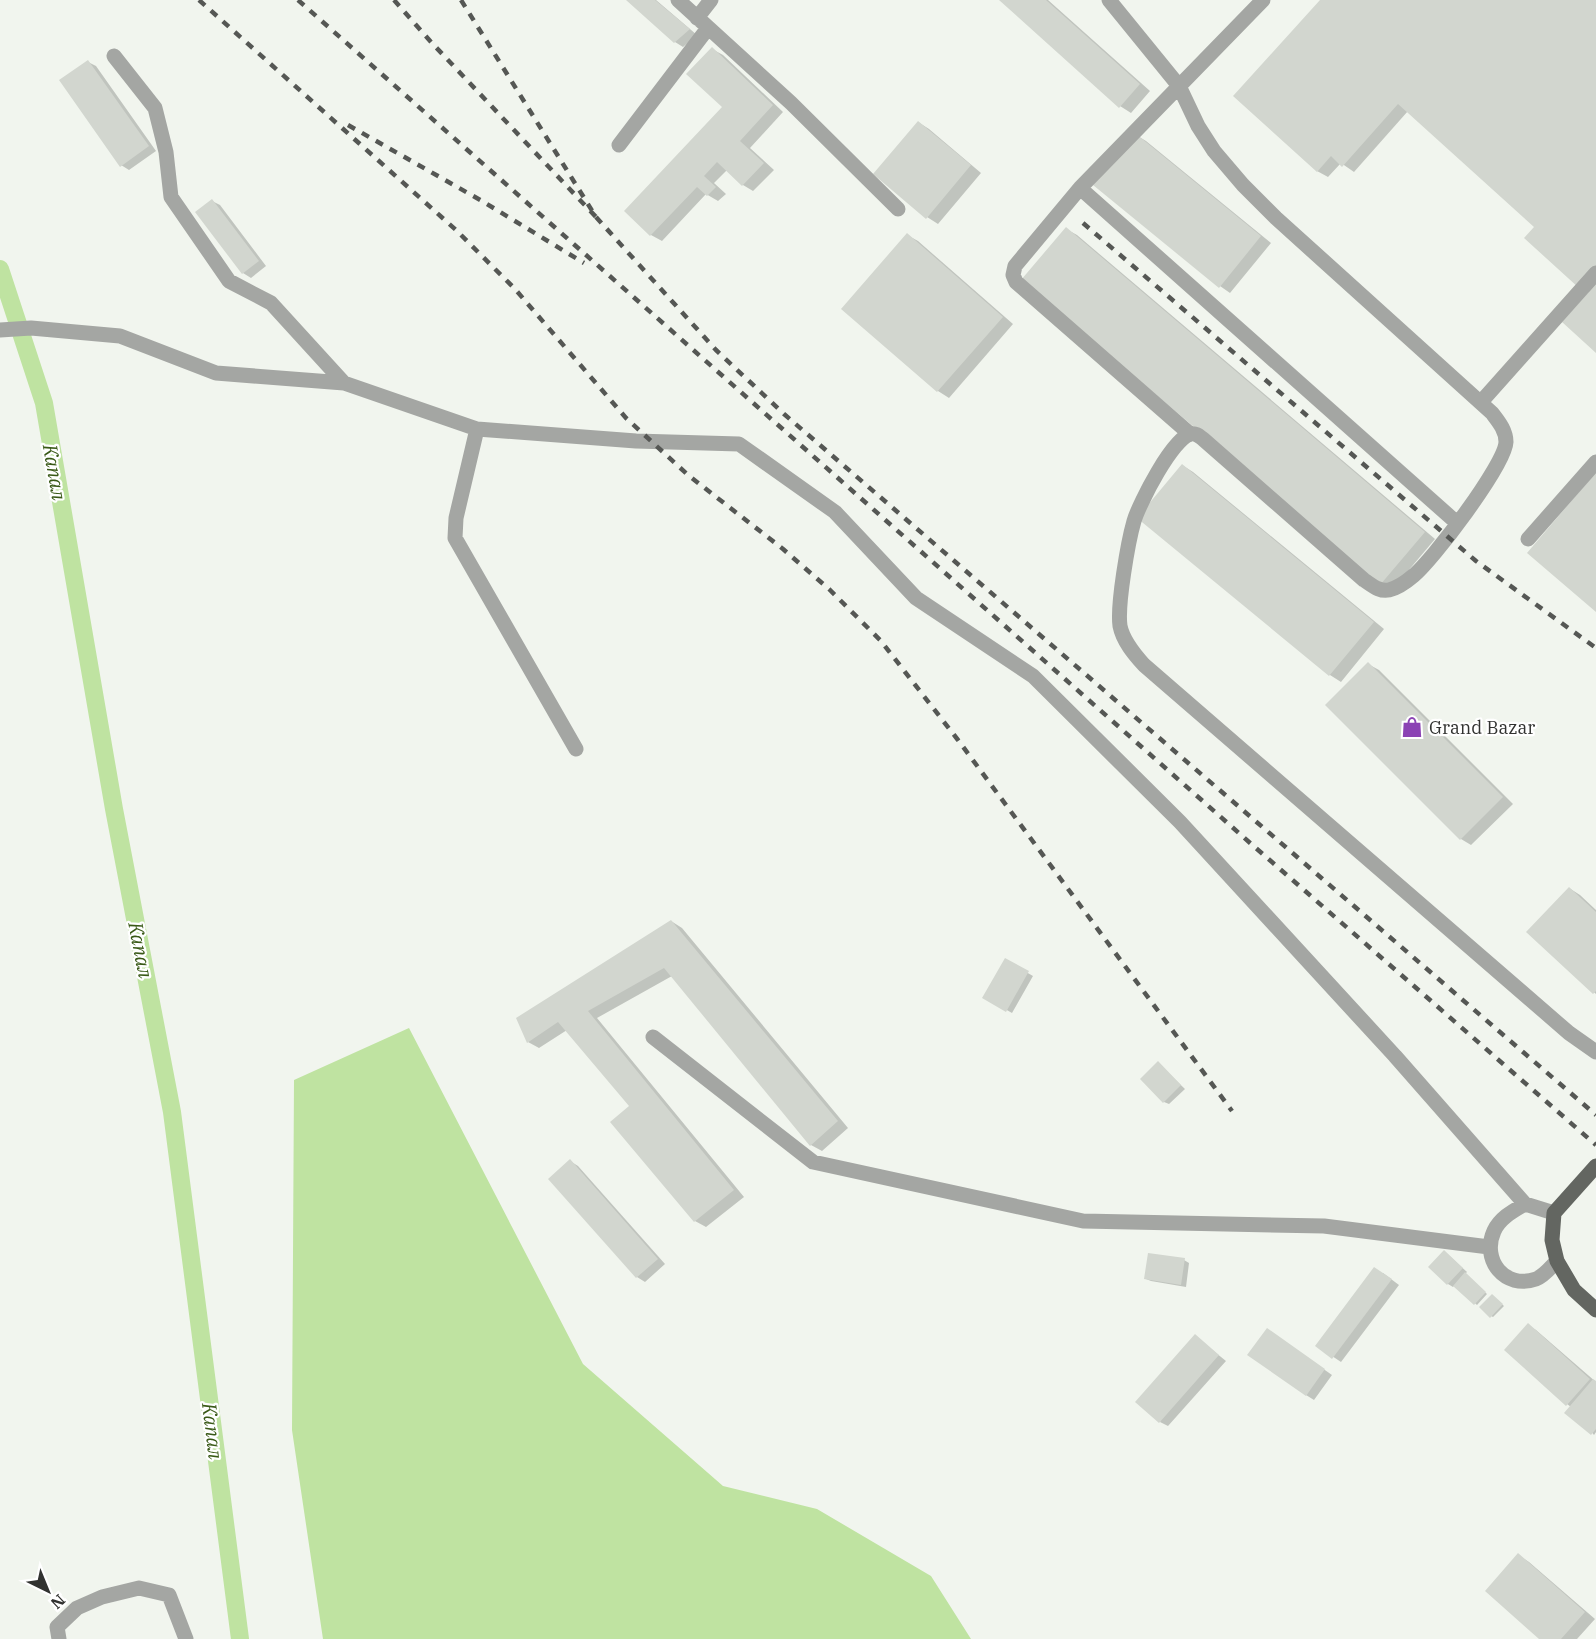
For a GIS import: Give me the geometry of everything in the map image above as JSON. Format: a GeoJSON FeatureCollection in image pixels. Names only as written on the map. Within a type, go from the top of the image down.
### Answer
{"type":"FeatureCollection","features":[{"type":"Feature","properties":{"kind":"main road"},"geometry":{"type":"LineString","coordinates":[[1596,1166],[1554,1213],[1552,1240],[1557,1262],[1574,1290],[1596,1310]]}},
{"type":"Feature","properties":{"kind":"street"},"geometry":{"type":"LineString","coordinates":[[678,0],[791,103],[898,209]]}},
{"type":"Feature","properties":{"kind":"street"},"geometry":{"type":"LineString","coordinates":[[696,18],[711,0]]}},
{"type":"Feature","properties":{"kind":"street"},"geometry":{"type":"LineString","coordinates":[[1114,2],[1179,86],[1198,126],[1214,151],[1243,185],[1285,226],[1492,413],[1503,427],[1506,441],[1501,460],[1491,477],[1431,558],[1414,576],[1389,590],[1381,590],[1364,580],[1203,439],[1190,434],[1016,282],[1013,275],[1016,266],[1080,188],[1179,86],[1263,0]]}},
{"type":"Feature","properties":{"kind":"street"},"geometry":{"type":"LineString","coordinates":[[619,145],[708,28]]}},
{"type":"Feature","properties":{"kind":"street"},"geometry":{"type":"LineString","coordinates":[[114,56],[155,108],[166,152],[171,197],[229,282],[271,303],[344,383]]}},
{"type":"Feature","properties":{"kind":"street"},"geometry":{"type":"LineString","coordinates":[[1080,188],[1457,523]]}},
{"type":"Feature","properties":{"kind":"street"},"geometry":{"type":"LineString","coordinates":[[1480,402],[1596,273]]}},
{"type":"Feature","properties":{"kind":"street"},"geometry":{"type":"LineString","coordinates":[[0,330],[32,328],[120,336],[216,373],[344,383],[477,429],[636,441],[739,444],[835,513],[916,598],[1033,676],[1180,822],[1395,1056],[1525,1204],[1554,1213]]}},
{"type":"Feature","properties":{"kind":"street"},"geometry":{"type":"LineString","coordinates":[[477,429],[456,518],[455,538],[576,749]]}},
{"type":"Feature","properties":{"kind":"street"},"geometry":{"type":"LineString","coordinates":[[1190,434],[1174,446],[1134,519],[1120,613],[1120,628],[1130,649],[1144,665],[1569,1033],[1596,1052]]}},
{"type":"Feature","properties":{"kind":"street"},"geometry":{"type":"LineString","coordinates":[[1528,540],[1596,462]]}},
{"type":"Feature","properties":{"kind":"street"},"geometry":{"type":"LineString","coordinates":[[653,1037],[813,1162],[1083,1221],[1324,1226],[1489,1247]]}},
{"type":"Feature","properties":{"kind":"street"},"geometry":{"type":"LineString","coordinates":[[1525,1204],[1506,1216],[1495,1229],[1489,1247],[1494,1264],[1505,1278],[1524,1282],[1539,1278],[1557,1262]]}},
{"type":"Feature","properties":{"kind":"street"},"geometry":{"type":"LineString","coordinates":[[58,1633],[77,1608],[102,1597],[139,1588],[169,1595],[186,1639]]}},
{"type":"Feature","properties":{"kind":"shaded area"},"geometry":{"type":"Polygon","coordinates":[[[409,1028],[583,1364],[723,1486],[817,1509],[931,1576],[971,1639],[323,1639],[292,1430],[294,1080],[409,1028]]]}},
{"type":"Feature","properties":{"kind":"building"},"geometry":{"type":"Polygon","coordinates":[[[626,0],[655,0],[690,29],[674,43],[626,0]]]}},
{"type":"Feature","properties":{"kind":"building"},"geometry":{"type":"Polygon","coordinates":[[[999,0],[1046,0],[1140,84],[1119,108],[999,0]]]}},
{"type":"Feature","properties":{"kind":"building"},"geometry":{"type":"Polygon","coordinates":[[[1320,0],[1596,0],[1596,269],[1579,288],[1524,238],[1534,227],[1398,104],[1342,167],[1331,156],[1317,172],[1233,96],[1320,0]]]}},
{"type":"Feature","properties":{"kind":"building"},"geometry":{"type":"Polygon","coordinates":[[[712,47],[773,105],[740,141],[764,163],[742,186],[717,162],[704,176],[716,187],[707,196],[697,187],[650,236],[624,211],[722,107],[686,74],[712,47]]]}},
{"type":"Feature","properties":{"kind":"building"},"geometry":{"type":"Polygon","coordinates":[[[88,60],[149,146],[120,167],[59,80],[88,60]]]}},
{"type":"Feature","properties":{"kind":"building"},"geometry":{"type":"Polygon","coordinates":[[[918,121],[971,165],[926,219],[873,174],[918,121]]]}},
{"type":"Feature","properties":{"kind":"building"},"geometry":{"type":"Polygon","coordinates":[[[1135,133],[1261,236],[1219,288],[1093,185],[1135,133]]]}},
{"type":"Feature","properties":{"kind":"building"},"geometry":{"type":"Polygon","coordinates":[[[212,199],[259,261],[242,274],[195,212],[212,199]]]}},
{"type":"Feature","properties":{"kind":"building"},"geometry":{"type":"Polygon","coordinates":[[[1066,227],[1425,532],[1380,585],[1021,280],[1066,227]]]}},
{"type":"Feature","properties":{"kind":"building"},"geometry":{"type":"Polygon","coordinates":[[[907,233],[1003,317],[937,392],[841,309],[907,233]]]}},
{"type":"Feature","properties":{"kind":"building"},"geometry":{"type":"Polygon","coordinates":[[[1596,284],[1596,353],[1562,322],[1596,284]]]}},
{"type":"Feature","properties":{"kind":"building"},"geometry":{"type":"Polygon","coordinates":[[[1182,464],[1374,622],[1329,676],[1137,518],[1182,464]]]}},
{"type":"Feature","properties":{"kind":"building"},"geometry":{"type":"Polygon","coordinates":[[[1596,472],[1596,612],[1527,553],[1596,472]]]}},
{"type":"Feature","properties":{"kind":"building"},"geometry":{"type":"Polygon","coordinates":[[[1368,662],[1503,797],[1460,840],[1325,705],[1368,662]]]}},
{"type":"Feature","properties":{"kind":"building"},"geometry":{"type":"Polygon","coordinates":[[[1569,887],[1596,912],[1596,991],[1593,994],[1526,932],[1569,887]]]}},
{"type":"Feature","properties":{"kind":"building"},"geometry":{"type":"Polygon","coordinates":[[[671,920],[838,1121],[810,1146],[664,968],[588,1011],[734,1190],[694,1222],[610,1122],[629,1106],[558,1022],[527,1043],[516,1018],[671,920]]]}},
{"type":"Feature","properties":{"kind":"building"},"geometry":{"type":"Polygon","coordinates":[[[1005,958],[1029,971],[1006,1012],[982,998],[1005,958]]]}},
{"type":"Feature","properties":{"kind":"building"},"geometry":{"type":"Polygon","coordinates":[[[1158,1061],[1181,1085],[1163,1103],[1140,1079],[1158,1061]]]}},
{"type":"Feature","properties":{"kind":"building"},"geometry":{"type":"Polygon","coordinates":[[[570,1159],[658,1259],[636,1278],[548,1179],[570,1159]]]}},
{"type":"Feature","properties":{"kind":"building"},"geometry":{"type":"Polygon","coordinates":[[[1444,1250],[1463,1268],[1447,1285],[1428,1267],[1444,1250]]]}},
{"type":"Feature","properties":{"kind":"building"},"geometry":{"type":"Polygon","coordinates":[[[1148,1253],[1185,1258],[1181,1285],[1144,1279],[1148,1253]]]}},
{"type":"Feature","properties":{"kind":"building"},"geometry":{"type":"Polygon","coordinates":[[[1374,1267],[1392,1279],[1332,1359],[1315,1346],[1374,1267]]]}},
{"type":"Feature","properties":{"kind":"building"},"geometry":{"type":"Polygon","coordinates":[[[1465,1272],[1486,1292],[1474,1305],[1453,1286],[1465,1272]]]}},
{"type":"Feature","properties":{"kind":"building"},"geometry":{"type":"Polygon","coordinates":[[[1492,1294],[1503,1304],[1490,1318],[1479,1307],[1492,1294]]]}},
{"type":"Feature","properties":{"kind":"building"},"geometry":{"type":"Polygon","coordinates":[[[1528,1323],[1590,1379],[1566,1406],[1504,1350],[1528,1323]]]}},
{"type":"Feature","properties":{"kind":"building"},"geometry":{"type":"Polygon","coordinates":[[[1267,1328],[1325,1369],[1306,1396],[1247,1355],[1267,1328]]]}},
{"type":"Feature","properties":{"kind":"building"},"geometry":{"type":"Polygon","coordinates":[[[1195,1334],[1219,1355],[1159,1423],[1135,1402],[1195,1334]]]}},
{"type":"Feature","properties":{"kind":"building"},"geometry":{"type":"Polygon","coordinates":[[[1593,1379],[1596,1381],[1596,1429],[1591,1435],[1564,1413],[1593,1379]]]}},
{"type":"Feature","properties":{"kind":"building"},"geometry":{"type":"Polygon","coordinates":[[[1518,1553],[1585,1612],[1561,1639],[1539,1639],[1485,1591],[1518,1553]]]}},
{"type":"Feature","properties":{"kind":"waterway","name":"Капал"},"geometry":{"type":"LineString","coordinates":[[0,269],[44,403],[114,809],[172,1112],[240,1639]]}},
{"type":"Feature","properties":{"kind":"railway"},"geometry":{"type":"LineString","coordinates":[[199,0],[456,230],[515,289],[626,418],[688,475],[783,549],[829,589],[881,641],[958,740],[1232,1111]]}},
{"type":"Feature","properties":{"kind":"railway"},"geometry":{"type":"LineString","coordinates":[[298,0],[1249,842],[1596,1145]]}},
{"type":"Feature","properties":{"kind":"railway"},"geometry":{"type":"LineString","coordinates":[[394,0],[596,217],[461,0]]}},
{"type":"Feature","properties":{"kind":"railway"},"geometry":{"type":"LineString","coordinates":[[348,125],[482,201],[584,263]]}},
{"type":"Feature","properties":{"kind":"railway"},"geometry":{"type":"LineString","coordinates":[[596,217],[716,350],[784,414],[1596,1115]]}},
{"type":"Feature","properties":{"kind":"railway"},"geometry":{"type":"LineString","coordinates":[[1083,223],[1476,561],[1596,648]]}},
{"type":"Feature","properties":{"kind":"place","name":"Grand Bazar"},"geometry":{"type":"Point","coordinates":[1412,727]}}]}
